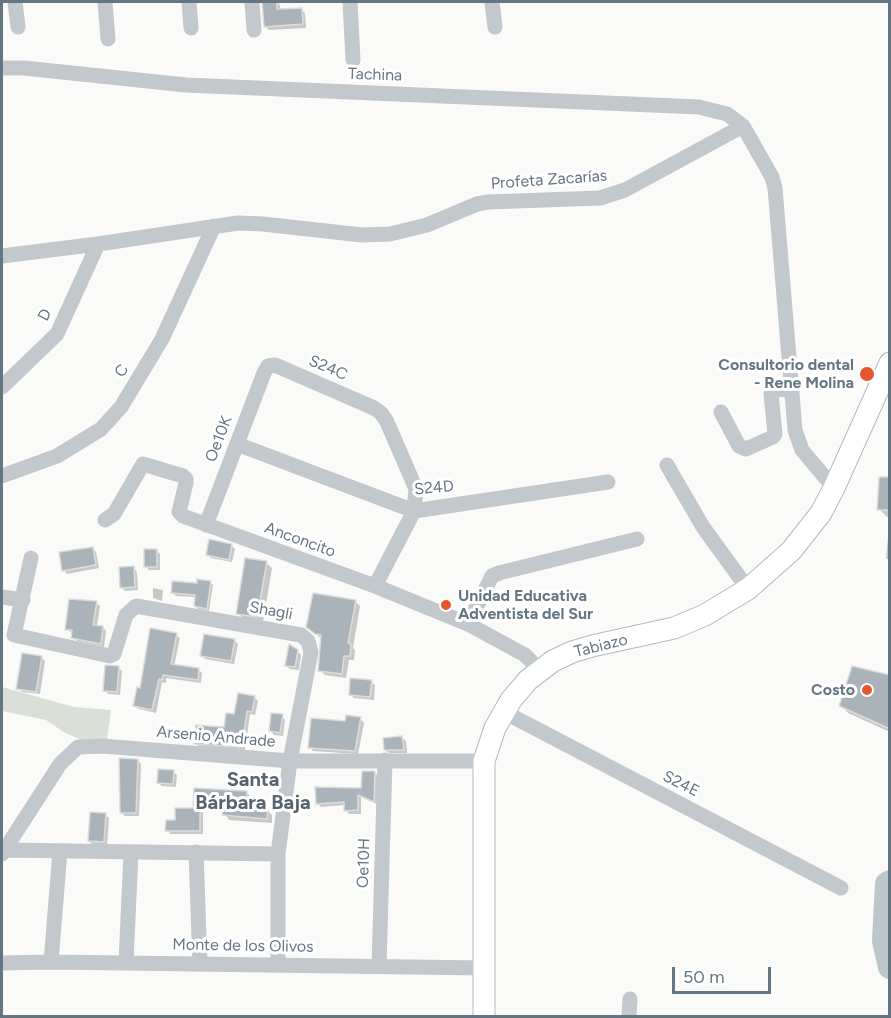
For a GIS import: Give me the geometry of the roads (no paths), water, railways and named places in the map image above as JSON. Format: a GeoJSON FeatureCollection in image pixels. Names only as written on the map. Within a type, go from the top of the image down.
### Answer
{"type":"FeatureCollection","features":[{"type":"Feature","properties":{"kind":"street"},"geometry":{"type":"LineString","coordinates":[[15,2],[18,27]]}},
{"type":"Feature","properties":{"kind":"street"},"geometry":{"type":"LineString","coordinates":[[105,2],[108,39]]}},
{"type":"Feature","properties":{"kind":"street"},"geometry":{"type":"LineString","coordinates":[[189,2],[191,28]]}},
{"type":"Feature","properties":{"kind":"street"},"geometry":{"type":"LineString","coordinates":[[252,2],[254,30]]}},
{"type":"Feature","properties":{"kind":"street"},"geometry":{"type":"LineString","coordinates":[[350,2],[353,60]]}},
{"type":"Feature","properties":{"kind":"street"},"geometry":{"type":"LineString","coordinates":[[492,2],[495,27]]}},
{"type":"Feature","properties":{"kind":"street","name":"Tachina"},"geometry":{"type":"LineString","coordinates":[[2,68],[24,68],[186,85],[699,107],[711,108],[727,114],[743,126]]}},
{"type":"Feature","properties":{"kind":"street"},"geometry":{"type":"LineString","coordinates":[[743,126],[772,177],[775,188],[795,430],[802,450],[834,488]]}},
{"type":"Feature","properties":{"kind":"street","name":"Profeta Zacarías"},"geometry":{"type":"LineString","coordinates":[[2,256],[238,223],[362,235],[390,234],[428,225],[477,204],[488,202],[600,198],[625,190],[743,126]]}},
{"type":"Feature","properties":{"kind":"street","name":"C"},"geometry":{"type":"LineString","coordinates":[[2,476],[57,456],[101,429],[121,407],[162,339],[214,226]]}},
{"type":"Feature","properties":{"kind":"street","name":"D"},"geometry":{"type":"LineString","coordinates":[[2,387],[57,334],[98,244]]}},
{"type":"Feature","properties":{"kind":"street","name":"Tabiazo"},"geometry":{"type":"LineString","coordinates":[[484,1017],[484,761],[490,741],[504,712],[521,688],[553,661],[582,649],[675,628],[705,615],[748,589],[804,536],[820,513],[834,488],[890,363]]}},
{"type":"Feature","properties":{"kind":"street","name":"S24C"},"geometry":{"type":"LineString","coordinates":[[268,366],[275,365],[381,413],[414,482],[416,489],[414,511]]}},
{"type":"Feature","properties":{"kind":"street","name":"Oe10K"},"geometry":{"type":"LineString","coordinates":[[206,525],[268,366]]}},
{"type":"Feature","properties":{"kind":"street"},"geometry":{"type":"LineString","coordinates":[[721,412],[739,446],[746,448],[773,437],[775,434],[771,394],[774,390],[792,388]]}},
{"type":"Feature","properties":{"kind":"street","name":"S24D"},"geometry":{"type":"LineString","coordinates":[[237,444],[414,511],[608,482]]}},
{"type":"Feature","properties":{"kind":"street","name":"Anconcito"},"geometry":{"type":"LineString","coordinates":[[105,520],[114,514],[143,464],[183,476],[186,479],[178,512],[183,516],[375,586],[468,624],[525,655],[540,670]]}},
{"type":"Feature","properties":{"kind":"street"},"geometry":{"type":"LineString","coordinates":[[668,465],[703,527],[748,589]]}},
{"type":"Feature","properties":{"kind":"street"},"geometry":{"type":"LineString","coordinates":[[375,586],[414,511]]}},
{"type":"Feature","properties":{"kind":"street"},"geometry":{"type":"LineString","coordinates":[[468,624],[492,576],[637,539]]}},
{"type":"Feature","properties":{"kind":"street","name":"Shagli"},"geometry":{"type":"LineString","coordinates":[[31,558],[14,634],[106,657],[114,654],[126,615],[136,606],[300,635],[308,641],[311,652],[290,761],[278,854],[278,965]]}},
{"type":"Feature","properties":{"kind":"street"},"geometry":{"type":"LineString","coordinates":[[2,597],[23,600]]}},
{"type":"Feature","properties":{"kind":"street","name":"S24E"},"geometry":{"type":"LineString","coordinates":[[504,712],[841,888]]}},
{"type":"Feature","properties":{"kind":"street","name":"Arsenio Andrade"},"geometry":{"type":"LineString","coordinates":[[2,852],[60,764],[78,747],[102,746],[290,761],[484,761]]}},
{"type":"Feature","properties":{"kind":"street","name":"Oe10H"},"geometry":{"type":"LineString","coordinates":[[379,966],[385,760]]}},
{"type":"Feature","properties":{"kind":"street"},"geometry":{"type":"LineString","coordinates":[[51,962],[60,851]]}},
{"type":"Feature","properties":{"kind":"street"},"geometry":{"type":"LineString","coordinates":[[2,852],[278,854]]}},
{"type":"Feature","properties":{"kind":"street"},"geometry":{"type":"LineString","coordinates":[[126,963],[131,852]]}},
{"type":"Feature","properties":{"kind":"street"},"geometry":{"type":"LineString","coordinates":[[196,852],[200,964]]}},
{"type":"Feature","properties":{"kind":"street","name":"Monte de los Olivos"},"geometry":{"type":"LineString","coordinates":[[2,963],[484,968]]}},
{"type":"Feature","properties":{"kind":"street"},"geometry":{"type":"LineString","coordinates":[[628,1017],[630,999]]}},
{"type":"Feature","properties":{"kind":"waterway"},"geometry":{"type":"LineString","coordinates":[[890,882],[887,884],[884,941],[890,967]]}},
{"type":"Feature","properties":{"kind":"place","name":"Consultorio dental - Rene Molina"},"geometry":{"type":"Point","coordinates":[867,374]}},
{"type":"Feature","properties":{"kind":"place","name":"Unidad Educativa Adventista del Sur"},"geometry":{"type":"Point","coordinates":[446,605]}},
{"type":"Feature","properties":{"kind":"place","name":"Costo"},"geometry":{"type":"Point","coordinates":[867,690]}},
{"type":"Feature","properties":{"kind":"district","name":"Santa Bárbara Baja"},"geometry":{"type":"Point","coordinates":[253,792]}}]}
